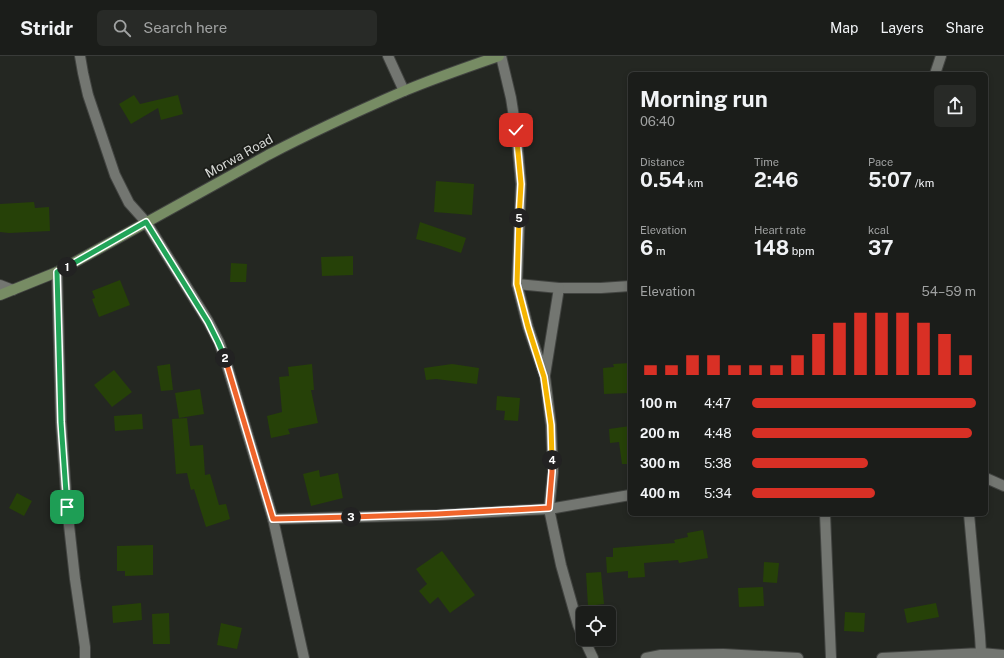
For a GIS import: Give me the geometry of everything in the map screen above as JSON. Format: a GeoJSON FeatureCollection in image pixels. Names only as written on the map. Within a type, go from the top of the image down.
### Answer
{"type":"FeatureCollection","features":[{"type":"Feature","properties":{"kind":"main road","name":"Morwa Road"},"geometry":{"type":"LineString","coordinates":[[0,295],[57,272],[261,158],[295,141],[404,91],[500,56]]}},
{"type":"Feature","properties":{"kind":"street"},"geometry":{"type":"LineString","coordinates":[[80,56],[82,73],[88,95],[115,176],[129,202],[146,222],[208,322],[226,362],[273,519],[304,658]]}},
{"type":"Feature","properties":{"kind":"street"},"geometry":{"type":"LineString","coordinates":[[388,56],[404,91]]}},
{"type":"Feature","properties":{"kind":"street"},"geometry":{"type":"LineString","coordinates":[[500,56],[512,98],[521,184],[517,284],[528,327],[544,377],[551,425],[552,472],[549,508],[561,565],[576,618]]}},
{"type":"Feature","properties":{"kind":"street"},"geometry":{"type":"LineString","coordinates":[[936,72],[941,56]]}},
{"type":"Feature","properties":{"kind":"street"},"geometry":{"type":"LineString","coordinates":[[57,272],[61,422],[66,500],[75,579],[85,647],[85,658]]}},
{"type":"Feature","properties":{"kind":"street"},"geometry":{"type":"LineString","coordinates":[[517,284],[559,288],[628,286]]}},
{"type":"Feature","properties":{"kind":"street"},"geometry":{"type":"LineString","coordinates":[[0,285],[13,290]]}},
{"type":"Feature","properties":{"kind":"street"},"geometry":{"type":"LineString","coordinates":[[544,377],[559,288]]}},
{"type":"Feature","properties":{"kind":"street"},"geometry":{"type":"LineString","coordinates":[[988,479],[1004,486]]}},
{"type":"Feature","properties":{"kind":"street"},"geometry":{"type":"LineString","coordinates":[[273,519],[430,515],[549,508],[628,495]]}},
{"type":"Feature","properties":{"kind":"street"},"geometry":{"type":"LineString","coordinates":[[825,516],[831,658]]}},
{"type":"Feature","properties":{"kind":"street"},"geometry":{"type":"LineString","coordinates":[[969,516],[981,656]]}},
{"type":"Feature","properties":{"kind":"street"},"geometry":{"type":"LineString","coordinates":[[588,646],[593,658]]}},
{"type":"Feature","properties":{"kind":"street"},"geometry":{"type":"LineString","coordinates":[[646,658],[661,655],[723,654],[798,658]]}},
{"type":"Feature","properties":{"kind":"street"},"geometry":{"type":"LineString","coordinates":[[882,658],[981,656],[1004,654]]}},
{"type":"Feature","properties":{"kind":"building"},"geometry":{"type":"Polygon","coordinates":[[[134,95],[140,104],[178,95],[183,114],[161,120],[158,108],[131,124],[119,104],[134,95]]]}},
{"type":"Feature","properties":{"kind":"building"},"geometry":{"type":"Polygon","coordinates":[[[436,181],[474,184],[472,215],[434,212],[436,181]]]}},
{"type":"Feature","properties":{"kind":"building"},"geometry":{"type":"Polygon","coordinates":[[[34,202],[35,208],[49,207],[50,231],[0,232],[0,204],[34,202]]]}},
{"type":"Feature","properties":{"kind":"building"},"geometry":{"type":"Polygon","coordinates":[[[420,222],[466,238],[461,253],[416,239],[420,222]]]}},
{"type":"Feature","properties":{"kind":"building"},"geometry":{"type":"Polygon","coordinates":[[[353,256],[353,275],[322,276],[321,257],[353,256]]]}},
{"type":"Feature","properties":{"kind":"building"},"geometry":{"type":"Polygon","coordinates":[[[231,263],[247,264],[246,282],[230,282],[231,263]]]}},
{"type":"Feature","properties":{"kind":"building"},"geometry":{"type":"Polygon","coordinates":[[[120,280],[130,305],[99,317],[92,299],[95,298],[92,291],[120,280]]]}},
{"type":"Feature","properties":{"kind":"building"},"geometry":{"type":"Polygon","coordinates":[[[628,363],[628,393],[604,394],[603,368],[614,367],[613,364],[628,363]]]}},
{"type":"Feature","properties":{"kind":"building"},"geometry":{"type":"Polygon","coordinates":[[[170,364],[173,390],[161,391],[157,366],[170,364]]]}},
{"type":"Feature","properties":{"kind":"building"},"geometry":{"type":"Polygon","coordinates":[[[312,364],[314,390],[311,390],[318,423],[288,429],[290,434],[271,438],[267,416],[282,412],[279,377],[289,376],[288,367],[312,364]]]}},
{"type":"Feature","properties":{"kind":"building"},"geometry":{"type":"Polygon","coordinates":[[[452,364],[479,368],[477,384],[436,379],[426,380],[424,368],[452,364]]]}},
{"type":"Feature","properties":{"kind":"building"},"geometry":{"type":"Polygon","coordinates":[[[114,370],[132,392],[112,407],[94,385],[114,370]]]}},
{"type":"Feature","properties":{"kind":"building"},"geometry":{"type":"Polygon","coordinates":[[[200,389],[204,414],[179,418],[175,393],[200,389]]]}},
{"type":"Feature","properties":{"kind":"building"},"geometry":{"type":"Polygon","coordinates":[[[497,396],[520,398],[518,421],[504,420],[505,411],[496,410],[497,396]]]}},
{"type":"Feature","properties":{"kind":"building"},"geometry":{"type":"Polygon","coordinates":[[[142,414],[143,429],[115,431],[114,416],[142,414]]]}},
{"type":"Feature","properties":{"kind":"building"},"geometry":{"type":"Polygon","coordinates":[[[187,418],[190,446],[203,445],[205,475],[210,474],[219,505],[226,504],[230,519],[206,527],[194,489],[191,490],[187,473],[176,474],[172,419],[187,418]]]}},
{"type":"Feature","properties":{"kind":"building"},"geometry":{"type":"Polygon","coordinates":[[[628,426],[628,464],[622,464],[619,442],[610,443],[609,429],[628,426]]]}},
{"type":"Feature","properties":{"kind":"building"},"geometry":{"type":"Polygon","coordinates":[[[319,470],[320,477],[338,473],[343,498],[311,506],[303,474],[319,470]]]}},
{"type":"Feature","properties":{"kind":"building"},"geometry":{"type":"Polygon","coordinates":[[[17,493],[32,501],[24,516],[9,508],[17,493]]]}},
{"type":"Feature","properties":{"kind":"building"},"geometry":{"type":"Polygon","coordinates":[[[703,530],[708,558],[679,563],[678,560],[644,563],[645,577],[628,578],[628,571],[607,573],[606,557],[613,557],[613,548],[675,543],[674,540],[688,537],[687,533],[703,530]]]}},
{"type":"Feature","properties":{"kind":"building"},"geometry":{"type":"Polygon","coordinates":[[[153,545],[153,575],[125,576],[125,571],[117,571],[117,546],[153,545]]]}},
{"type":"Feature","properties":{"kind":"building"},"geometry":{"type":"Polygon","coordinates":[[[442,551],[475,595],[450,613],[438,597],[430,604],[419,591],[427,584],[416,569],[442,551]]]}},
{"type":"Feature","properties":{"kind":"building"},"geometry":{"type":"Polygon","coordinates":[[[764,562],[779,563],[777,583],[763,582],[764,562]]]}},
{"type":"Feature","properties":{"kind":"building"},"geometry":{"type":"Polygon","coordinates":[[[601,572],[604,604],[588,606],[586,573],[601,572]]]}},
{"type":"Feature","properties":{"kind":"building"},"geometry":{"type":"Polygon","coordinates":[[[763,587],[764,606],[739,607],[738,588],[763,587]]]}},
{"type":"Feature","properties":{"kind":"building"},"geometry":{"type":"Polygon","coordinates":[[[141,603],[142,620],[113,623],[112,606],[141,603]]]}},
{"type":"Feature","properties":{"kind":"building"},"geometry":{"type":"Polygon","coordinates":[[[936,603],[939,617],[907,623],[904,609],[936,603]]]}},
{"type":"Feature","properties":{"kind":"building"},"geometry":{"type":"Polygon","coordinates":[[[845,612],[865,613],[864,632],[844,631],[845,612]]]}},
{"type":"Feature","properties":{"kind":"building"},"geometry":{"type":"Polygon","coordinates":[[[169,613],[170,644],[153,644],[152,614],[169,613]]]}},
{"type":"Feature","properties":{"kind":"building"},"geometry":{"type":"Polygon","coordinates":[[[221,623],[242,628],[237,649],[217,645],[221,623]]]}},
{"type":"Feature","properties":{"kind":"route"},"geometry":{"type":"LineString","coordinates":[[67,507],[61,422],[57,272],[146,222],[208,322],[218,342],[226,362],[273,519],[437,514],[549,508],[552,472],[551,425],[544,377],[528,327],[517,284],[521,184],[516,130]]}}]}
